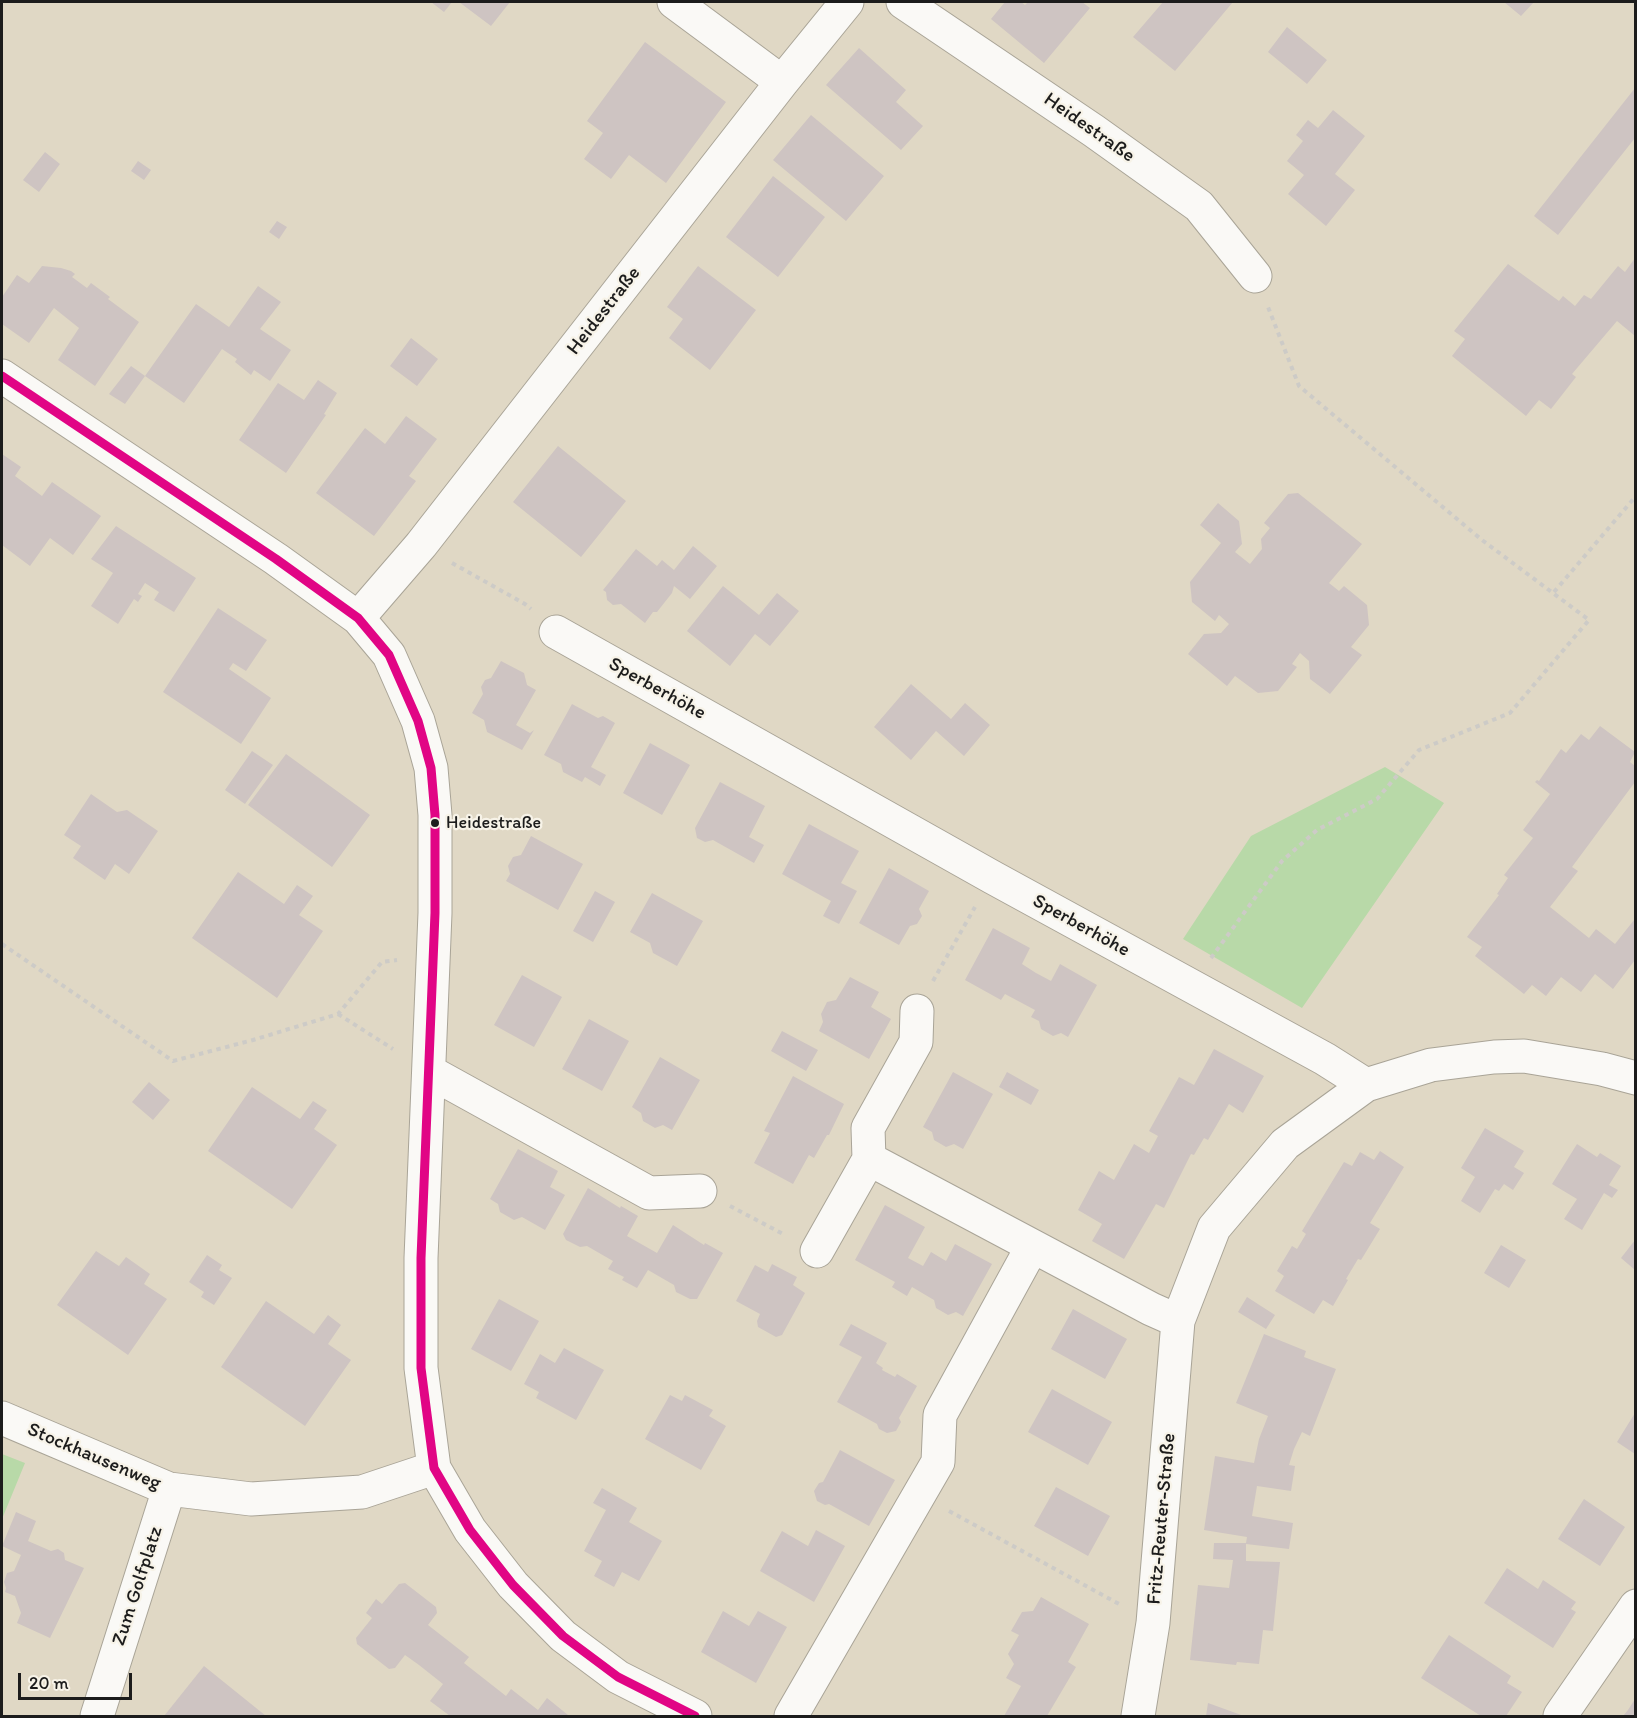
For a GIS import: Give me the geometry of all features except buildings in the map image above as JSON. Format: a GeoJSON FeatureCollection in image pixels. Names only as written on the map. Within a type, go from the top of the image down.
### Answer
{"type":"FeatureCollection","features":[{"type":"Feature","properties":{"kind":"street"},"geometry":{"type":"LineString","coordinates":[[674,2],[782,82]]}},
{"type":"Feature","properties":{"kind":"street","name":"Heidestraße"},"geometry":{"type":"LineString","coordinates":[[358,618],[421,545],[782,82],[848,2]]}},
{"type":"Feature","properties":{"kind":"street","name":"Heidestraße"},"geometry":{"type":"LineString","coordinates":[[903,2],[1094,131],[1199,206],[1255,276]]}},
{"type":"Feature","properties":{"kind":"street"},"geometry":{"type":"LineString","coordinates":[[2,376],[276,559],[358,618],[389,655],[418,721],[431,768],[435,815],[434,956],[421,1258],[421,1368],[434,1468],[470,1530],[513,1585],[563,1636],[618,1677],[695,1716]]}},
{"type":"Feature","properties":{"kind":"street","name":"Sperberhöhe"},"geometry":{"type":"LineString","coordinates":[[556,632],[992,877],[1325,1059],[1366,1085]]}},
{"type":"Feature","properties":{"kind":"street"},"geometry":{"type":"LineString","coordinates":[[817,1251],[869,1159],[868,1128],[916,1042],[917,1011]]}},
{"type":"Feature","properties":{"kind":"street"},"geometry":{"type":"LineString","coordinates":[[1366,1085],[1431,1065],[1494,1057],[1524,1056],[1602,1069],[1635,1078]]}},
{"type":"Feature","properties":{"kind":"street"},"geometry":{"type":"LineString","coordinates":[[430,1072],[649,1193],[700,1191]]}},
{"type":"Feature","properties":{"kind":"street","name":"Fritz-Reuter-Straße"},"geometry":{"type":"LineString","coordinates":[[1138,1716],[1153,1623],[1178,1321],[1214,1228],[1285,1144],[1366,1085]]}},
{"type":"Feature","properties":{"kind":"street"},"geometry":{"type":"LineString","coordinates":[[869,1159],[1032,1247],[1178,1321]]}},
{"type":"Feature","properties":{"kind":"street"},"geometry":{"type":"LineString","coordinates":[[791,1716],[938,1462],[940,1415],[1032,1247]]}},
{"type":"Feature","properties":{"kind":"street","name":"Stockhausenweg"},"geometry":{"type":"LineString","coordinates":[[2,1418],[169,1489],[251,1499],[362,1492],[434,1468]]}},
{"type":"Feature","properties":{"kind":"street","name":"Zum Golfplatz"},"geometry":{"type":"LineString","coordinates":[[96,1716],[169,1489]]}},
{"type":"Feature","properties":{"kind":"street"},"geometry":{"type":"LineString","coordinates":[[1560,1716],[1635,1606]]}},
{"type":"Feature","properties":{"kind":"path"},"geometry":{"type":"LineString","coordinates":[[1190,985],[1282,861],[1317,830],[1377,799],[1419,750],[1510,712],[1589,620],[1482,540],[1299,386],[1255,276]]}},
{"type":"Feature","properties":{"kind":"path"},"geometry":{"type":"LineString","coordinates":[[1554,592],[1635,496]]}},
{"type":"Feature","properties":{"kind":"path"},"geometry":{"type":"LineString","coordinates":[[421,545],[525,604],[556,632]]}},
{"type":"Feature","properties":{"kind":"path"},"geometry":{"type":"LineString","coordinates":[[917,1011],[992,877]]}},
{"type":"Feature","properties":{"kind":"path"},"geometry":{"type":"LineString","coordinates":[[2,944],[172,1061],[253,1040],[338,1014],[382,962],[434,956]]}},
{"type":"Feature","properties":{"kind":"path"},"geometry":{"type":"LineString","coordinates":[[338,1014],[430,1072]]}},
{"type":"Feature","properties":{"kind":"path"},"geometry":{"type":"LineString","coordinates":[[700,1191],[817,1251]]}},
{"type":"Feature","properties":{"kind":"path"},"geometry":{"type":"LineString","coordinates":[[920,1495],[1153,1623]]}},
{"type":"Feature","properties":{"kind":"green space"},"geometry":{"type":"Polygon","coordinates":[[[1385,767],[1444,803],[1302,1008],[1183,939],[1251,836],[1385,767]]]}},
{"type":"Feature","properties":{"kind":"green space"},"geometry":{"type":"Polygon","coordinates":[[[2,1454],[25,1463],[2,1519],[2,1454]]]}},
{"type":"Feature","properties":{"kind":"transit line"},"geometry":{"type":"LineString","coordinates":[[2,376],[276,559],[358,618],[389,655],[418,721],[431,768],[435,815],[435,913],[421,1258],[421,1368],[434,1468],[470,1530],[513,1585],[563,1636],[618,1677],[695,1716]]}},
{"type":"Feature","properties":{"kind":"place","name":"Heidestraße"},"geometry":{"type":"Point","coordinates":[435,823]}}]}
